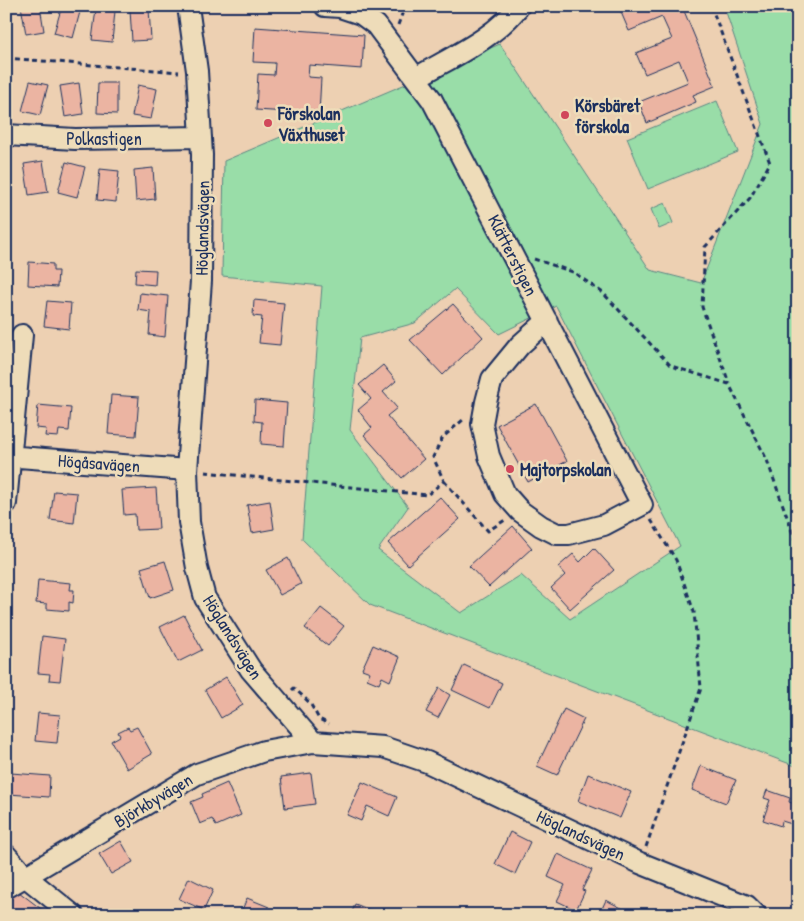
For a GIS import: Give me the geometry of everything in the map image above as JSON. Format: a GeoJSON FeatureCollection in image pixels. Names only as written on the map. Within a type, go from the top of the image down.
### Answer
{"type":"FeatureCollection","features":[{"type":"Feature","properties":{"kind":"street","name":"Höglandsvägen"},"geometry":{"type":"LineString","coordinates":[[188,6],[197,71],[201,137],[201,281],[187,470],[189,522],[197,568],[205,598],[251,670],[312,742],[383,747],[427,762],[640,863],[747,906],[756,915]]}},
{"type":"Feature","properties":{"kind":"street","name":"Klätterstigen"},"geometry":{"type":"LineString","coordinates":[[325,6],[340,7],[361,14],[376,25],[432,100],[642,505]]}},
{"type":"Feature","properties":{"kind":"street"},"geometry":{"type":"LineString","coordinates":[[416,78],[480,40],[506,22],[519,6]]}},
{"type":"Feature","properties":{"kind":"street","name":"Polkastigen"},"geometry":{"type":"LineString","coordinates":[[6,135],[75,139],[201,137]]}},
{"type":"Feature","properties":{"kind":"street"},"geometry":{"type":"LineString","coordinates":[[547,321],[520,345],[492,379],[486,402],[482,424],[489,456],[505,494],[520,511],[541,526],[557,534],[570,534],[604,525],[642,505]]}},
{"type":"Feature","properties":{"kind":"street"},"geometry":{"type":"LineString","coordinates":[[6,503],[8,456],[22,334]]}},
{"type":"Feature","properties":{"kind":"street","name":"Högåsavägen"},"geometry":{"type":"LineString","coordinates":[[8,456],[187,470]]}},
{"type":"Feature","properties":{"kind":"street","name":"Björkbyvägen"},"geometry":{"type":"LineString","coordinates":[[6,888],[197,774],[264,751],[312,742]]}},
{"type":"Feature","properties":{"kind":"street"},"geometry":{"type":"LineString","coordinates":[[6,855],[26,877],[73,915]]}},
{"type":"Feature","properties":{"kind":"path"},"geometry":{"type":"LineString","coordinates":[[711,6],[770,162],[750,198],[705,247],[702,307],[729,384],[767,460],[798,548]]}},
{"type":"Feature","properties":{"kind":"path"},"geometry":{"type":"LineString","coordinates":[[6,58],[176,72],[197,71]]}},
{"type":"Feature","properties":{"kind":"path"},"geometry":{"type":"LineString","coordinates":[[530,258],[574,272],[604,293],[670,366],[729,384]]}},
{"type":"Feature","properties":{"kind":"path"},"geometry":{"type":"LineString","coordinates":[[486,402],[443,437],[433,456],[444,481],[488,531],[520,511]]}},
{"type":"Feature","properties":{"kind":"path"},"geometry":{"type":"LineString","coordinates":[[187,470],[427,495],[444,481]]}},
{"type":"Feature","properties":{"kind":"path"},"geometry":{"type":"LineString","coordinates":[[642,505],[676,560],[694,612],[701,688],[645,849]]}},
{"type":"Feature","properties":{"kind":"path"},"geometry":{"type":"LineString","coordinates":[[278,701],[294,688],[310,703],[319,718],[330,725]]}},
{"type":"Feature","properties":{"kind":"path"},"geometry":{"type":"LineString","coordinates":[[638,847],[654,853]]}},
{"type":"Feature","properties":{"kind":"green space"},"geometry":{"type":"Polygon","coordinates":[[[724,6],[798,6],[798,767],[370,605],[302,539],[322,286],[222,276],[224,161],[500,44],[650,270],[701,283],[763,124],[724,6]],[[455,289],[415,323],[360,338],[350,430],[408,507],[378,550],[461,613],[521,575],[570,619],[680,546],[556,306],[499,334],[455,289]]]}},
{"type":"Feature","properties":{"kind":"green space"},"geometry":{"type":"Polygon","coordinates":[[[717,101],[738,152],[648,189],[627,138],[717,101]]]}},
{"type":"Feature","properties":{"kind":"green space"},"geometry":{"type":"Polygon","coordinates":[[[665,203],[673,223],[659,229],[651,209],[665,203]]]}},
{"type":"Feature","properties":{"kind":"building"},"geometry":{"type":"Polygon","coordinates":[[[21,6],[40,6],[44,31],[26,34],[21,6]]]}},
{"type":"Feature","properties":{"kind":"building"},"geometry":{"type":"Polygon","coordinates":[[[62,6],[81,8],[73,38],[54,33],[62,6]]]}},
{"type":"Feature","properties":{"kind":"building"},"geometry":{"type":"Polygon","coordinates":[[[629,6],[682,6],[715,86],[693,95],[696,102],[647,123],[639,102],[688,82],[679,60],[645,74],[636,53],[672,39],[662,17],[629,31],[620,10],[629,6]]]}},
{"type":"Feature","properties":{"kind":"building"},"geometry":{"type":"Polygon","coordinates":[[[96,9],[115,11],[112,42],[92,40],[96,9]]]}},
{"type":"Feature","properties":{"kind":"building"},"geometry":{"type":"Polygon","coordinates":[[[149,9],[151,40],[132,41],[130,10],[149,9]]]}},
{"type":"Feature","properties":{"kind":"building"},"geometry":{"type":"Polygon","coordinates":[[[255,27],[364,35],[362,69],[309,65],[308,77],[321,78],[319,114],[256,110],[258,74],[274,75],[275,63],[253,62],[255,27]]]}},
{"type":"Feature","properties":{"kind":"building"},"geometry":{"type":"Polygon","coordinates":[[[6,75],[11,75],[7,106],[6,106],[6,75]]]}},
{"type":"Feature","properties":{"kind":"building"},"geometry":{"type":"Polygon","coordinates":[[[30,81],[48,85],[40,115],[22,111],[30,81]]]}},
{"type":"Feature","properties":{"kind":"building"},"geometry":{"type":"Polygon","coordinates":[[[79,83],[83,114],[65,117],[60,86],[79,83]]]}},
{"type":"Feature","properties":{"kind":"building"},"geometry":{"type":"Polygon","coordinates":[[[98,83],[117,83],[117,114],[97,113],[98,83]]]}},
{"type":"Feature","properties":{"kind":"building"},"geometry":{"type":"Polygon","coordinates":[[[138,85],[157,89],[151,119],[132,116],[138,85]]]}},
{"type":"Feature","properties":{"kind":"building"},"geometry":{"type":"Polygon","coordinates":[[[43,161],[48,192],[29,195],[24,164],[43,161]]]}},
{"type":"Feature","properties":{"kind":"building"},"geometry":{"type":"Polygon","coordinates":[[[66,162],[85,167],[77,197],[58,192],[66,162]]]}},
{"type":"Feature","properties":{"kind":"building"},"geometry":{"type":"Polygon","coordinates":[[[6,166],[9,166],[9,197],[6,197],[6,166]]]}},
{"type":"Feature","properties":{"kind":"building"},"geometry":{"type":"Polygon","coordinates":[[[153,168],[155,199],[136,201],[134,170],[153,168]]]}},
{"type":"Feature","properties":{"kind":"building"},"geometry":{"type":"Polygon","coordinates":[[[100,169],[119,171],[116,202],[97,200],[100,169]]]}},
{"type":"Feature","properties":{"kind":"building"},"geometry":{"type":"Polygon","coordinates":[[[29,262],[53,264],[53,271],[58,271],[57,287],[28,285],[29,262]]]}},
{"type":"Feature","properties":{"kind":"building"},"geometry":{"type":"Polygon","coordinates":[[[136,269],[156,270],[155,285],[135,283],[136,269]]]}},
{"type":"Feature","properties":{"kind":"building"},"geometry":{"type":"Polygon","coordinates":[[[140,293],[168,296],[165,337],[149,335],[151,312],[138,310],[140,293]]]}},
{"type":"Feature","properties":{"kind":"building"},"geometry":{"type":"Polygon","coordinates":[[[254,300],[284,303],[280,345],[259,343],[262,317],[253,316],[254,300]]]}},
{"type":"Feature","properties":{"kind":"building"},"geometry":{"type":"Polygon","coordinates":[[[47,301],[71,303],[69,329],[44,326],[47,301]]]}},
{"type":"Feature","properties":{"kind":"building"},"geometry":{"type":"Polygon","coordinates":[[[453,304],[483,337],[443,375],[410,340],[453,304]]]}},
{"type":"Feature","properties":{"kind":"building"},"geometry":{"type":"Polygon","coordinates":[[[383,365],[396,381],[383,392],[397,408],[387,416],[424,459],[402,478],[364,435],[372,428],[358,410],[371,399],[359,385],[383,365]]]}},
{"type":"Feature","properties":{"kind":"building"},"geometry":{"type":"Polygon","coordinates":[[[111,395],[139,397],[136,436],[108,434],[111,395]]]}},
{"type":"Feature","properties":{"kind":"building"},"geometry":{"type":"Polygon","coordinates":[[[255,400],[287,403],[284,446],[261,444],[262,422],[254,421],[255,400]]]}},
{"type":"Feature","properties":{"kind":"building"},"geometry":{"type":"Polygon","coordinates":[[[536,404],[567,461],[528,482],[497,425],[536,404]]]}},
{"type":"Feature","properties":{"kind":"building"},"geometry":{"type":"Polygon","coordinates":[[[38,405],[71,408],[69,431],[59,430],[58,437],[45,436],[46,429],[36,428],[38,405]]]}},
{"type":"Feature","properties":{"kind":"building"},"geometry":{"type":"Polygon","coordinates":[[[156,488],[159,529],[136,530],[135,514],[124,515],[122,490],[156,488]]]}},
{"type":"Feature","properties":{"kind":"building"},"geometry":{"type":"Polygon","coordinates":[[[54,491],[77,493],[74,523],[50,520],[54,491]]]}},
{"type":"Feature","properties":{"kind":"building"},"geometry":{"type":"Polygon","coordinates":[[[440,497],[460,519],[408,565],[388,543],[440,497]]]}},
{"type":"Feature","properties":{"kind":"building"},"geometry":{"type":"Polygon","coordinates":[[[270,501],[274,529],[252,533],[247,505],[270,501]]]}},
{"type":"Feature","properties":{"kind":"building"},"geometry":{"type":"Polygon","coordinates":[[[513,526],[532,548],[489,587],[469,566],[513,526]]]}},
{"type":"Feature","properties":{"kind":"building"},"geometry":{"type":"Polygon","coordinates":[[[594,548],[614,570],[570,609],[551,588],[565,575],[558,567],[573,554],[580,562],[594,548]]]}},
{"type":"Feature","properties":{"kind":"building"},"geometry":{"type":"Polygon","coordinates":[[[288,558],[301,584],[280,595],[266,570],[288,558]]]}},
{"type":"Feature","properties":{"kind":"building"},"geometry":{"type":"Polygon","coordinates":[[[165,561],[174,590],[150,598],[141,568],[165,561]]]}},
{"type":"Feature","properties":{"kind":"building"},"geometry":{"type":"Polygon","coordinates":[[[38,580],[71,583],[70,590],[74,590],[73,603],[69,602],[69,611],[47,609],[47,604],[36,603],[38,580]]]}},
{"type":"Feature","properties":{"kind":"building"},"geometry":{"type":"Polygon","coordinates":[[[321,608],[344,626],[328,646],[305,628],[321,608]]]}},
{"type":"Feature","properties":{"kind":"building"},"geometry":{"type":"Polygon","coordinates":[[[184,615],[202,650],[178,662],[160,627],[184,615]]]}},
{"type":"Feature","properties":{"kind":"building"},"geometry":{"type":"Polygon","coordinates":[[[42,636],[65,639],[60,681],[49,680],[50,674],[38,673],[42,636]]]}},
{"type":"Feature","properties":{"kind":"building"},"geometry":{"type":"Polygon","coordinates":[[[373,645],[400,657],[390,681],[382,677],[379,684],[367,679],[370,672],[362,669],[373,645]]]}},
{"type":"Feature","properties":{"kind":"building"},"geometry":{"type":"Polygon","coordinates":[[[464,665],[502,683],[490,708],[452,690],[464,665]]]}},
{"type":"Feature","properties":{"kind":"building"},"geometry":{"type":"Polygon","coordinates":[[[226,677],[243,705],[221,718],[205,690],[226,677]]]}},
{"type":"Feature","properties":{"kind":"building"},"geometry":{"type":"Polygon","coordinates":[[[439,688],[450,695],[438,718],[426,712],[439,688]]]}},
{"type":"Feature","properties":{"kind":"building"},"geometry":{"type":"Polygon","coordinates":[[[564,709],[584,719],[557,775],[537,766],[564,709]]]}},
{"type":"Feature","properties":{"kind":"building"},"geometry":{"type":"Polygon","coordinates":[[[38,713],[60,715],[57,743],[35,741],[38,713]]]}},
{"type":"Feature","properties":{"kind":"building"},"geometry":{"type":"Polygon","coordinates":[[[128,727],[130,730],[137,727],[152,754],[127,769],[111,741],[120,736],[118,732],[128,727]]]}},
{"type":"Feature","properties":{"kind":"building"},"geometry":{"type":"Polygon","coordinates":[[[701,766],[736,780],[726,803],[692,790],[701,766]]]}},
{"type":"Feature","properties":{"kind":"building"},"geometry":{"type":"Polygon","coordinates":[[[11,773],[50,776],[49,797],[9,794],[11,773]]]}},
{"type":"Feature","properties":{"kind":"building"},"geometry":{"type":"Polygon","coordinates":[[[311,773],[315,804],[285,808],[281,777],[311,773]]]}},
{"type":"Feature","properties":{"kind":"building"},"geometry":{"type":"Polygon","coordinates":[[[588,774],[631,792],[620,818],[578,801],[588,774]]]}},
{"type":"Feature","properties":{"kind":"building"},"geometry":{"type":"Polygon","coordinates":[[[362,782],[397,797],[389,816],[367,806],[361,821],[347,815],[362,782]]]}},
{"type":"Feature","properties":{"kind":"building"},"geometry":{"type":"Polygon","coordinates":[[[227,783],[241,815],[216,826],[212,819],[200,824],[191,802],[203,797],[202,794],[227,783]]]}},
{"type":"Feature","properties":{"kind":"building"},"geometry":{"type":"Polygon","coordinates":[[[767,790],[790,798],[789,802],[798,805],[798,826],[782,821],[781,826],[763,820],[770,800],[764,798],[767,790]]]}},
{"type":"Feature","properties":{"kind":"building"},"geometry":{"type":"Polygon","coordinates":[[[510,832],[530,842],[515,874],[495,864],[510,832]]]}},
{"type":"Feature","properties":{"kind":"building"},"geometry":{"type":"Polygon","coordinates":[[[121,841],[133,862],[111,874],[99,854],[121,841]]]}},
{"type":"Feature","properties":{"kind":"building"},"geometry":{"type":"Polygon","coordinates":[[[558,854],[592,870],[582,890],[585,891],[576,910],[557,901],[565,885],[548,877],[558,854]]]}},
{"type":"Feature","properties":{"kind":"building"},"geometry":{"type":"Polygon","coordinates":[[[189,878],[213,890],[204,910],[179,899],[189,878]]]}},
{"type":"Feature","properties":{"kind":"building"},"geometry":{"type":"Polygon","coordinates":[[[19,892],[49,915],[6,915],[6,900],[19,892]]]}},
{"type":"Feature","properties":{"kind":"building"},"geometry":{"type":"Polygon","coordinates":[[[247,898],[269,907],[266,915],[240,915],[247,898]]]}},
{"type":"Feature","properties":{"kind":"building"},"geometry":{"type":"Polygon","coordinates":[[[606,900],[635,915],[599,915],[606,900]]]}},
{"type":"Feature","properties":{"kind":"building"},"geometry":{"type":"Polygon","coordinates":[[[355,904],[373,911],[371,915],[351,915],[355,904]]]}},
{"type":"Feature","properties":{"kind":"place","name":"Körsbäret förskola"},"geometry":{"type":"Point","coordinates":[565,115]}},
{"type":"Feature","properties":{"kind":"place","name":"Förskolan Växthuset"},"geometry":{"type":"Point","coordinates":[268,123]}},
{"type":"Feature","properties":{"kind":"place","name":"Majtorpskolan"},"geometry":{"type":"Point","coordinates":[510,469]}}]}
